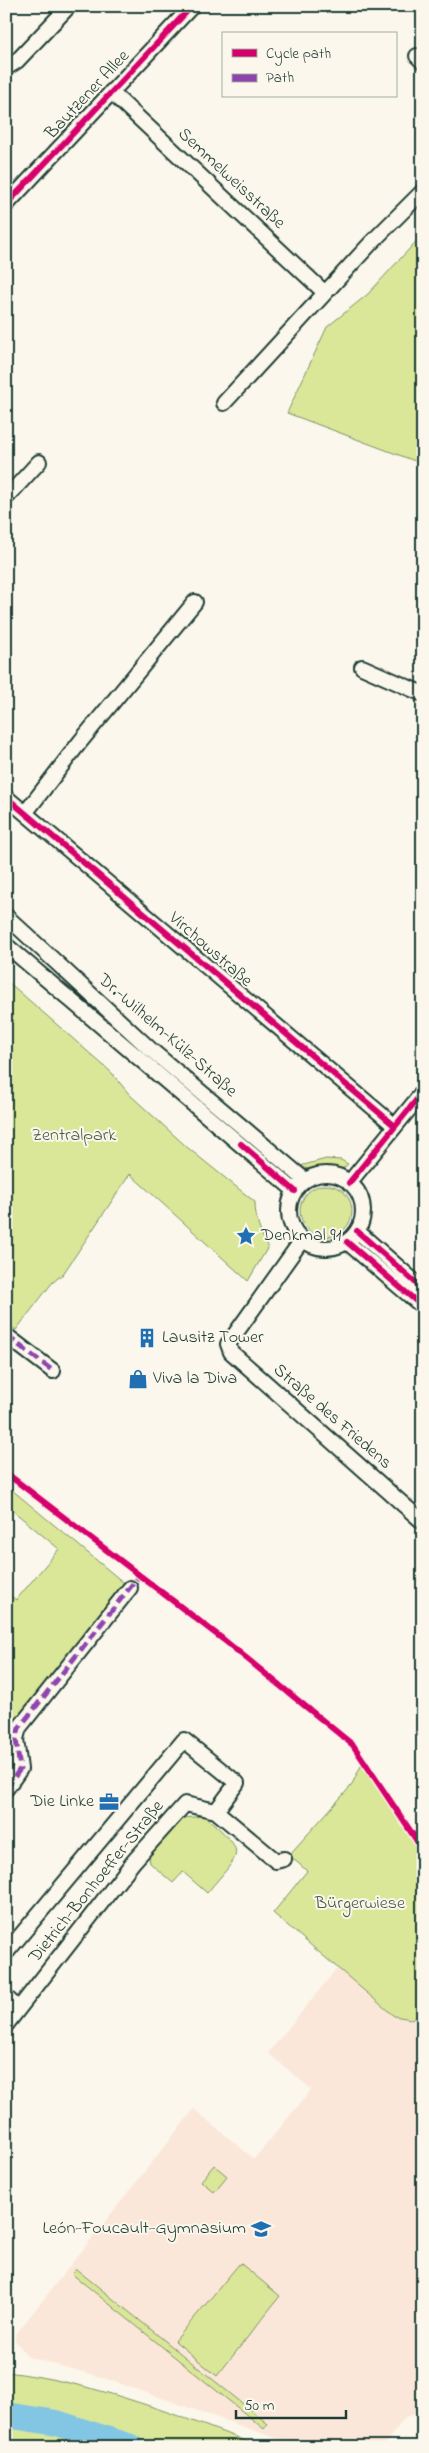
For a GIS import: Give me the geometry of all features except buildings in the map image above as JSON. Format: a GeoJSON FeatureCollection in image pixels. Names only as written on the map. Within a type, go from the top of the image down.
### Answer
{"type":"FeatureCollection","features":[{"type":"Feature","properties":{"kind":"street"},"geometry":{"type":"LineString","coordinates":[[6,68],[17,61],[69,6]]}},
{"type":"Feature","properties":{"kind":"street","name":"Bautzener Allee"},"geometry":{"type":"LineString","coordinates":[[6,205],[192,6]]}},
{"type":"Feature","properties":{"kind":"street","name":"Semmelweisstraße"},"geometry":{"type":"LineString","coordinates":[[112,92],[325,293]]}},
{"type":"Feature","properties":{"kind":"street"},"geometry":{"type":"LineString","coordinates":[[224,403],[325,293],[423,191]]}},
{"type":"Feature","properties":{"kind":"street"},"geometry":{"type":"LineString","coordinates":[[6,498],[39,462]]}},
{"type":"Feature","properties":{"kind":"street"},"geometry":{"type":"LineString","coordinates":[[26,812],[80,742],[195,602]]}},
{"type":"Feature","properties":{"kind":"street"},"geometry":{"type":"LineString","coordinates":[[362,667],[423,694]]}},
{"type":"Feature","properties":{"kind":"street","name":"Virchowstraße"},"geometry":{"type":"LineString","coordinates":[[6,797],[395,1126]]}},
{"type":"Feature","properties":{"kind":"street","name":"Dr.-Wilhelm-Külz-Straße"},"geometry":{"type":"LineString","coordinates":[[6,916],[150,1049],[306,1180]]}},
{"type":"Feature","properties":{"kind":"street","name":"Dr.-Wilhelm-Külz-Straße"},"geometry":{"type":"LineString","coordinates":[[6,944],[295,1191]]}},
{"type":"Feature","properties":{"kind":"street"},"geometry":{"type":"LineString","coordinates":[[349,1183],[423,1092]]}},
{"type":"Feature","properties":{"kind":"street"},"geometry":{"type":"LineString","coordinates":[[328,1174],[339,1177],[349,1183],[356,1189],[362,1205],[361,1223],[357,1231],[347,1242],[324,1248],[308,1244],[302,1240],[294,1229],[289,1217],[290,1204],[295,1191],[306,1180],[328,1174]]}},
{"type":"Feature","properties":{"kind":"street"},"geometry":{"type":"LineString","coordinates":[[357,1231],[423,1289]]}},
{"type":"Feature","properties":{"kind":"street","name":"Straße des Friedens"},"geometry":{"type":"LineString","coordinates":[[302,1240],[228,1344],[231,1352],[236,1360],[423,1522]]}},
{"type":"Feature","properties":{"kind":"street"},"geometry":{"type":"LineString","coordinates":[[347,1242],[423,1307]]}},
{"type":"Feature","properties":{"kind":"street"},"geometry":{"type":"LineString","coordinates":[[8,1336],[53,1372]]}},
{"type":"Feature","properties":{"kind":"street"},"geometry":{"type":"LineString","coordinates":[[6,1789],[20,1769],[16,1739],[19,1728],[130,1588]]}},
{"type":"Feature","properties":{"kind":"street","name":"Dietrich-Bonhoeffer-Straße"},"geometry":{"type":"LineString","coordinates":[[6,1953],[184,1740],[237,1783],[216,1811]]}},
{"type":"Feature","properties":{"kind":"street","name":"Dietrich-Bonhoeffer-Straße"},"geometry":{"type":"LineString","coordinates":[[6,2025],[134,1861],[185,1804],[216,1811],[276,1861],[284,1859]]}},
{"type":"Feature","properties":{"kind":"street"},"geometry":{"type":"LineString","coordinates":[[6,1997],[18,2008]]}},
{"type":"Feature","properties":{"kind":"shaded area","name":"León-Foucault-Gymnasium"},"geometry":{"type":"Polygon","coordinates":[[[338,1967],[394,2016],[411,2019],[423,2015],[423,2409],[405,2418],[382,2447],[301,2447],[101,2377],[28,2357],[15,2340],[16,2334],[194,2109],[254,2159],[302,2101],[311,2089],[268,2053],[338,1967]]]}},
{"type":"Feature","properties":{"kind":"green space"},"geometry":{"type":"Polygon","coordinates":[[[423,234],[423,464],[287,413],[327,327],[368,294],[423,234]]]}},
{"type":"Feature","properties":{"kind":"green space","name":"Zentralpark"},"geometry":{"type":"Polygon","coordinates":[[[6,980],[111,1072],[129,1094],[188,1148],[255,1202],[258,1226],[268,1247],[248,1281],[130,1174],[63,1274],[52,1283],[16,1330],[6,1323],[6,980]]]}},
{"type":"Feature","properties":{"kind":"green space"},"geometry":{"type":"Polygon","coordinates":[[[326,1159],[341,1160],[348,1164],[344,1168],[325,1172],[300,1166],[326,1159]]]}},
{"type":"Feature","properties":{"kind":"green space"},"geometry":{"type":"Polygon","coordinates":[[[321,1185],[331,1185],[340,1189],[348,1197],[352,1211],[348,1225],[340,1233],[331,1237],[321,1237],[312,1233],[304,1225],[300,1216],[300,1206],[304,1197],[312,1189],[321,1185]]]}},
{"type":"Feature","properties":{"kind":"green space"},"geometry":{"type":"Polygon","coordinates":[[[6,1485],[130,1588],[19,1728],[20,1761],[6,1789],[6,1592],[16,1600],[59,1549],[6,1505],[6,1485]]]}},
{"type":"Feature","properties":{"kind":"green space","name":"Bürgerwiese"},"geometry":{"type":"Polygon","coordinates":[[[363,1762],[372,1772],[379,1787],[423,1850],[423,2015],[411,2019],[394,2016],[273,1913],[307,1871],[289,1855],[351,1786],[363,1762]]]}},
{"type":"Feature","properties":{"kind":"green space"},"geometry":{"type":"Polygon","coordinates":[[[205,1816],[229,1838],[236,1853],[228,1868],[207,1893],[183,1872],[173,1883],[150,1863],[149,1857],[182,1818],[205,1816]]]}},
{"type":"Feature","properties":{"kind":"green space"},"geometry":{"type":"Polygon","coordinates":[[[214,2165],[227,2176],[214,2192],[201,2181],[214,2165]]]}},
{"type":"Feature","properties":{"kind":"green space"},"geometry":{"type":"Polygon","coordinates":[[[240,2263],[280,2296],[217,2376],[175,2341],[240,2263]]]}},
{"type":"Feature","properties":{"kind":"green space"},"geometry":{"type":"Polygon","coordinates":[[[76,2269],[268,2424],[264,2429],[72,2274],[76,2269]]]}},
{"type":"Feature","properties":{"kind":"green space"},"geometry":{"type":"Polygon","coordinates":[[[6,2372],[39,2377],[104,2392],[168,2412],[262,2447],[6,2447],[6,2372]]]}},
{"type":"Feature","properties":{"kind":"waterway"},"geometry":{"type":"LineString","coordinates":[[6,2415],[57,2423],[131,2447]]}},
{"type":"Feature","properties":{"kind":"marked path"},"geometry":{"type":"LineString","coordinates":[[7,1336],[53,1371]]}},
{"type":"Feature","properties":{"kind":"marked path"},"geometry":{"type":"LineString","coordinates":[[6,1789],[20,1769],[16,1739],[19,1728],[139,1576]]}},
{"type":"Feature","properties":{"kind":"cycle path"},"geometry":{"type":"LineString","coordinates":[[6,205],[192,6]]}},
{"type":"Feature","properties":{"kind":"cycle path"},"geometry":{"type":"LineString","coordinates":[[6,797],[395,1126]]}},
{"type":"Feature","properties":{"kind":"cycle path"},"geometry":{"type":"LineString","coordinates":[[349,1183],[423,1092]]}},
{"type":"Feature","properties":{"kind":"cycle path"},"geometry":{"type":"LineString","coordinates":[[241,1144],[295,1191]]}},
{"type":"Feature","properties":{"kind":"cycle path"},"geometry":{"type":"LineString","coordinates":[[357,1231],[423,1289]]}},
{"type":"Feature","properties":{"kind":"cycle path"},"geometry":{"type":"LineString","coordinates":[[347,1242],[423,1307]]}},
{"type":"Feature","properties":{"kind":"cycle path"},"geometry":{"type":"LineString","coordinates":[[6,1473],[224,1640],[353,1745],[423,1850]]}},
{"type":"Feature","properties":{"kind":"place","name":"Denkmal 91"},"geometry":{"type":"Point","coordinates":[246,1236]}},
{"type":"Feature","properties":{"kind":"place","name":"Lausitz Tower"},"geometry":{"type":"Point","coordinates":[147,1338]}},
{"type":"Feature","properties":{"kind":"place","name":"Viva la Diva"},"geometry":{"type":"Point","coordinates":[138,1379]}},
{"type":"Feature","properties":{"kind":"place","name":"Die Linke"},"geometry":{"type":"Point","coordinates":[109,1802]}},
{"type":"Feature","properties":{"kind":"place","name":"León-Foucault-Gymnasium"},"geometry":{"type":"Point","coordinates":[261,2229]}}]}
